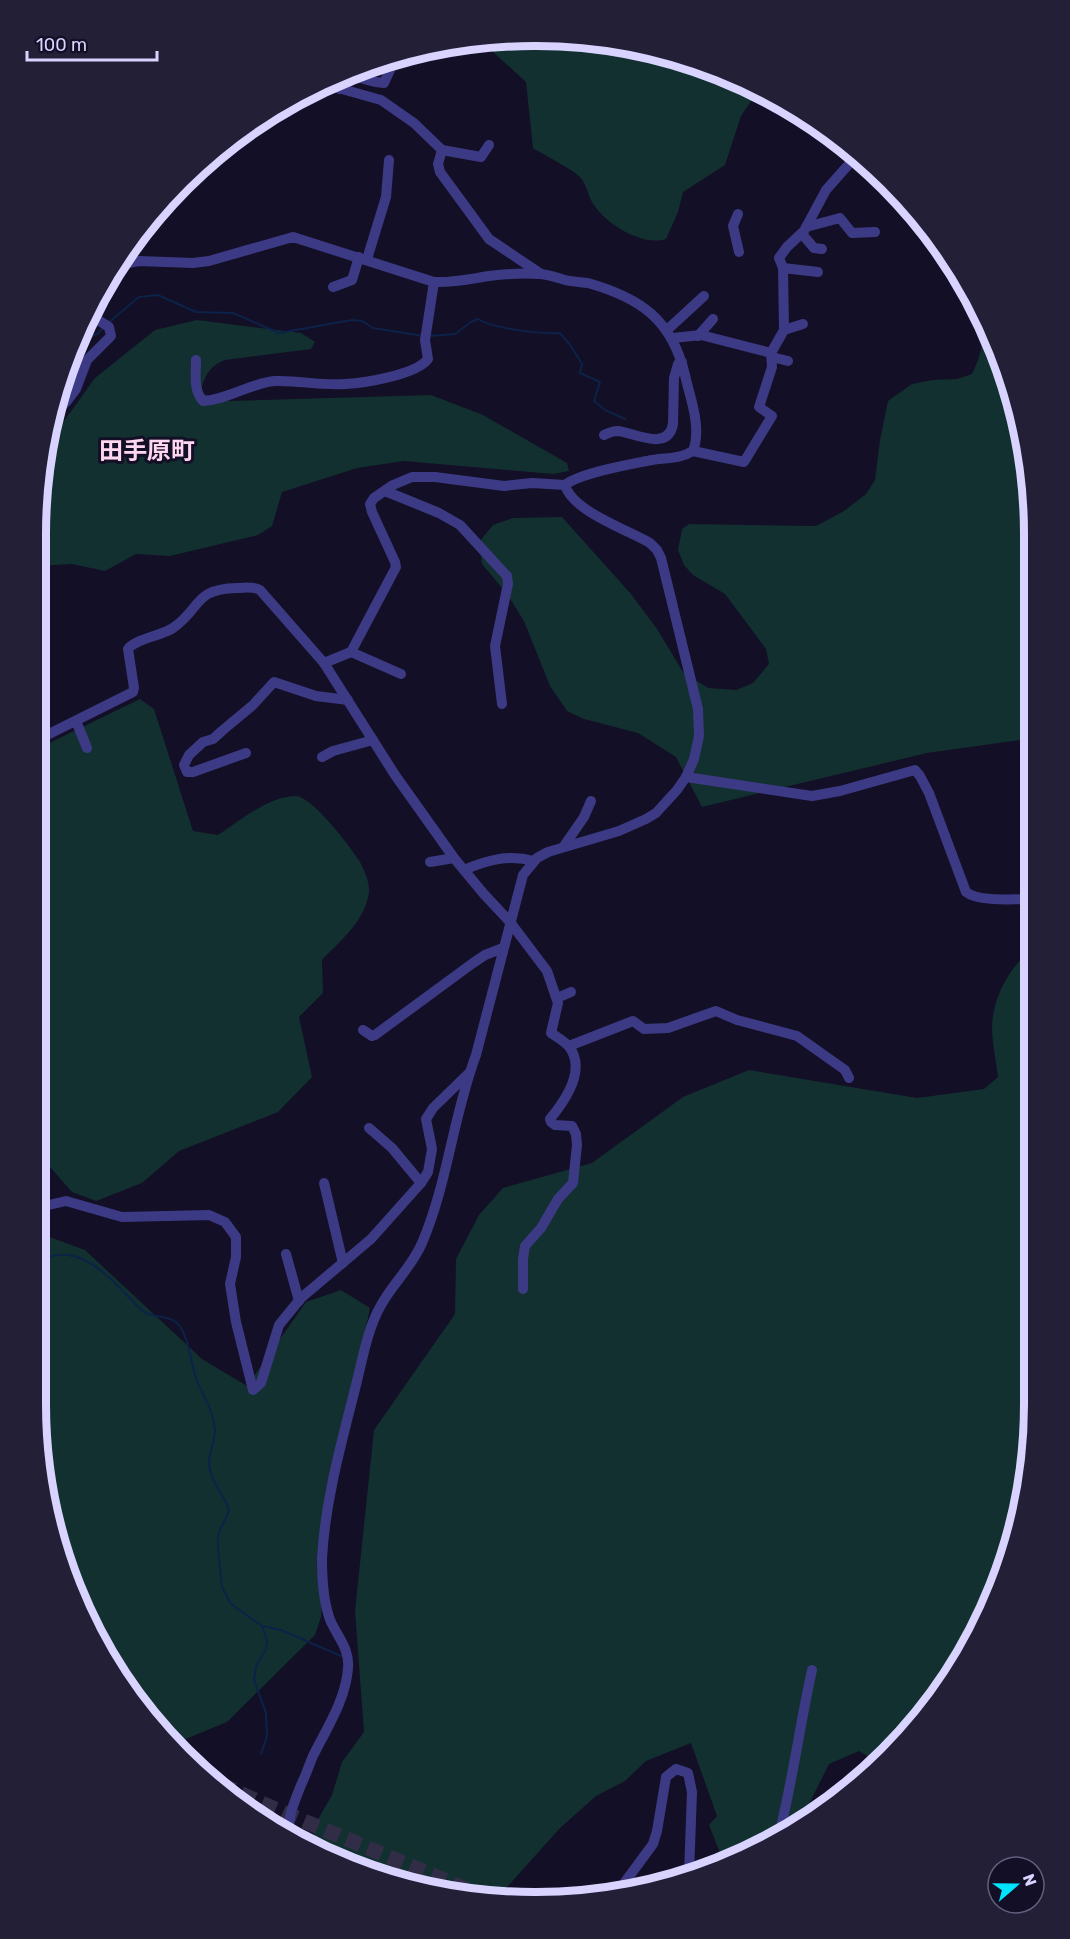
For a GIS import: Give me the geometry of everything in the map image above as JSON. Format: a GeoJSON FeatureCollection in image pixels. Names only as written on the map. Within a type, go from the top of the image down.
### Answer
{"type":"FeatureCollection","features":[{"type":"Feature","properties":{"kind":"street"},"geometry":{"type":"LineString","coordinates":[[363,78],[384,83],[391,68]]}},
{"type":"Feature","properties":{"kind":"street"},"geometry":{"type":"LineString","coordinates":[[340,89],[343,86]]}},
{"type":"Feature","properties":{"kind":"street"},"geometry":{"type":"LineString","coordinates":[[340,89],[381,100],[414,123],[442,150],[481,157],[489,145]]}},
{"type":"Feature","properties":{"kind":"street"},"geometry":{"type":"LineString","coordinates":[[442,150],[438,164],[440,172],[489,239],[541,274]]}},
{"type":"Feature","properties":{"kind":"street"},"geometry":{"type":"LineString","coordinates":[[333,287],[352,280],[363,258],[386,197],[389,160]]}},
{"type":"Feature","properties":{"kind":"street"},"geometry":{"type":"LineString","coordinates":[[324,663],[351,652],[396,567],[388,545],[375,521],[370,504],[374,498],[393,485],[412,477],[435,477],[504,486],[532,483],[565,485],[577,478],[649,460],[683,457],[693,451],[744,462],[772,416],[759,407],[772,367],[772,355],[784,330],[783,268],[779,258],[804,230],[826,190],[850,162]]}},
{"type":"Feature","properties":{"kind":"street"},"geometry":{"type":"LineString","coordinates":[[738,214],[733,232],[739,252]]}},
{"type":"Feature","properties":{"kind":"street"},"geometry":{"type":"LineString","coordinates":[[804,230],[840,218],[852,233],[875,232]]}},
{"type":"Feature","properties":{"kind":"street"},"geometry":{"type":"LineString","coordinates":[[804,230],[814,248],[822,249]]}},
{"type":"Feature","properties":{"kind":"street"},"geometry":{"type":"LineString","coordinates":[[130,263],[209,261],[293,237],[434,282],[452,283],[489,276],[541,274],[585,283],[618,293],[640,305],[670,334],[682,362],[697,433],[693,451]]}},
{"type":"Feature","properties":{"kind":"street"},"geometry":{"type":"LineString","coordinates":[[783,268],[818,272]]}},
{"type":"Feature","properties":{"kind":"street"},"geometry":{"type":"LineString","coordinates":[[196,360],[198,394],[203,401],[274,381],[344,384],[402,373],[424,363],[428,355],[426,336],[434,282]]}},
{"type":"Feature","properties":{"kind":"street"},"geometry":{"type":"LineString","coordinates":[[670,334],[704,296]]}},
{"type":"Feature","properties":{"kind":"street"},"geometry":{"type":"LineString","coordinates":[[698,336],[713,319]]}},
{"type":"Feature","properties":{"kind":"street"},"geometry":{"type":"LineString","coordinates":[[65,403],[76,389],[87,360],[111,336],[107,325],[96,321]]}},
{"type":"Feature","properties":{"kind":"street"},"geometry":{"type":"LineString","coordinates":[[784,330],[803,324]]}},
{"type":"Feature","properties":{"kind":"street"},"geometry":{"type":"LineString","coordinates":[[670,334],[718,339],[788,360]]}},
{"type":"Feature","properties":{"kind":"street"},"geometry":{"type":"LineString","coordinates":[[604,435],[616,431],[662,439],[668,435],[673,424],[674,378],[678,364],[682,362]]}},
{"type":"Feature","properties":{"kind":"street"},"geometry":{"type":"LineString","coordinates":[[288,1825],[294,1802],[312,1758],[344,1692],[349,1666],[346,1649],[330,1620],[325,1601],[322,1560],[334,1475],[348,1415],[365,1348],[379,1308],[410,1266],[422,1243],[442,1184],[469,1073],[476,1055],[523,874],[534,861],[595,832],[619,831],[646,819],[667,801],[686,777],[697,744],[698,709],[661,558],[657,550],[650,543],[575,502],[565,485]]}},
{"type":"Feature","properties":{"kind":"street"},"geometry":{"type":"LineString","coordinates":[[385,491],[439,513],[460,525],[507,576],[508,584],[495,646],[502,704]]}},
{"type":"Feature","properties":{"kind":"street"},"geometry":{"type":"LineString","coordinates":[[46,736],[133,692],[128,649],[131,644],[159,636],[175,627],[209,592],[256,588],[260,590],[324,663],[395,775],[454,858],[510,922],[547,971],[557,998],[557,1009],[551,1033],[569,1046],[576,1063],[566,1098],[550,1119],[552,1124],[574,1128],[577,1145],[576,1170],[573,1183],[558,1198],[541,1228],[525,1246],[523,1289]]}},
{"type":"Feature","properties":{"kind":"street"},"geometry":{"type":"LineString","coordinates":[[351,652],[401,674]]}},
{"type":"Feature","properties":{"kind":"street"},"geometry":{"type":"LineString","coordinates":[[246,753],[193,772],[187,772],[184,765],[189,755],[203,742],[213,739],[253,705],[274,682],[316,696],[348,700]]}},
{"type":"Feature","properties":{"kind":"street"},"geometry":{"type":"LineString","coordinates":[[76,721],[87,748]]}},
{"type":"Feature","properties":{"kind":"street"},"geometry":{"type":"LineString","coordinates":[[322,757],[333,751],[373,740]]}},
{"type":"Feature","properties":{"kind":"street"},"geometry":{"type":"LineString","coordinates":[[686,777],[812,796],[840,791],[915,770],[929,793],[969,896],[1024,899]]}},
{"type":"Feature","properties":{"kind":"street"},"geometry":{"type":"LineString","coordinates":[[564,846],[585,807]]}},
{"type":"Feature","properties":{"kind":"street"},"geometry":{"type":"LineString","coordinates":[[464,870],[492,860],[520,857],[534,861]]}},
{"type":"Feature","properties":{"kind":"street"},"geometry":{"type":"LineString","coordinates":[[430,862],[454,858]]}},
{"type":"Feature","properties":{"kind":"street"},"geometry":{"type":"LineString","coordinates":[[363,1030],[372,1036],[375,1035],[473,963],[503,948]]}},
{"type":"Feature","properties":{"kind":"street"},"geometry":{"type":"LineString","coordinates":[[557,998],[571,992]]}},
{"type":"Feature","properties":{"kind":"street"},"geometry":{"type":"LineString","coordinates":[[569,1046],[633,1021],[644,1029],[668,1028],[716,1011],[737,1020],[797,1036],[845,1070],[849,1078]]}},
{"type":"Feature","properties":{"kind":"street"},"geometry":{"type":"LineString","coordinates":[[46,1206],[66,1201],[122,1217],[209,1215],[225,1222],[236,1237],[236,1257],[230,1284],[236,1322],[253,1390],[261,1383],[279,1325],[299,1301],[379,1230],[421,1183],[428,1172],[432,1149],[426,1119],[433,1108],[469,1073]]}},
{"type":"Feature","properties":{"kind":"street"},"geometry":{"type":"LineString","coordinates":[[369,1128],[392,1148],[421,1183]]}},
{"type":"Feature","properties":{"kind":"street"},"geometry":{"type":"LineString","coordinates":[[324,1183],[344,1263]]}},
{"type":"Feature","properties":{"kind":"street"},"geometry":{"type":"LineString","coordinates":[[286,1254],[299,1301]]}},
{"type":"Feature","properties":{"kind":"street"},"geometry":{"type":"LineString","coordinates":[[782,1825],[812,1670]]}},
{"type":"Feature","properties":{"kind":"street"},"geometry":{"type":"LineString","coordinates":[[624,1884],[652,1844],[657,1831],[666,1777],[676,1769],[688,1773],[692,1792],[689,1868]]}},
{"type":"Feature","properties":{"kind":"green space"},"geometry":{"type":"Polygon","coordinates":[[[535,46],[630,56],[692,72],[753,98],[741,116],[725,165],[683,192],[678,212],[666,239],[656,241],[635,236],[614,225],[592,202],[580,177],[533,148],[526,82],[490,49],[535,46]]]}},
{"type":"Feature","properties":{"kind":"green space"},"geometry":{"type":"Polygon","coordinates":[[[197,320],[301,333],[315,342],[311,349],[225,360],[208,373],[201,394],[230,401],[431,395],[483,415],[567,463],[569,471],[553,474],[404,461],[357,468],[282,492],[272,526],[258,535],[170,556],[136,554],[105,571],[72,564],[46,565],[48,503],[59,429],[95,378],[155,330],[197,320]]]}},
{"type":"Feature","properties":{"kind":"green space"},"geometry":{"type":"Polygon","coordinates":[[[982,339],[998,378],[1014,440],[1019,471],[1024,535],[1024,739],[927,753],[702,807],[676,757],[638,733],[584,719],[567,711],[550,686],[524,621],[507,594],[482,564],[479,542],[493,525],[513,518],[562,517],[631,594],[657,629],[683,672],[708,688],[736,690],[753,683],[769,664],[766,649],[725,594],[693,575],[684,565],[678,550],[682,529],[689,524],[816,526],[844,511],[866,494],[875,480],[888,401],[912,384],[957,379],[972,374],[982,339]]]}},
{"type":"Feature","properties":{"kind":"green space"},"geometry":{"type":"Polygon","coordinates":[[[140,699],[154,709],[193,831],[218,835],[264,805],[285,797],[302,798],[320,812],[353,852],[369,885],[366,903],[357,922],[322,960],[323,993],[299,1017],[312,1077],[278,1112],[179,1151],[142,1183],[96,1201],[72,1192],[46,1162],[46,745],[140,699]]]}},
{"type":"Feature","properties":{"kind":"green space"},"geometry":{"type":"Polygon","coordinates":[[[1023,957],[1024,1404],[1019,1468],[1007,1530],[986,1591],[958,1648],[923,1701],[870,1758],[859,1751],[829,1764],[806,1810],[751,1842],[721,1855],[709,1825],[717,1816],[691,1743],[646,1761],[625,1781],[596,1796],[560,1828],[507,1887],[508,1891],[471,1888],[409,1876],[378,1867],[315,1840],[313,1828],[332,1795],[342,1762],[364,1732],[355,1611],[374,1430],[455,1314],[456,1259],[479,1215],[503,1188],[592,1163],[683,1097],[749,1070],[917,1098],[984,1089],[998,1077],[992,1032],[995,1004],[1009,974],[1023,957]]]}},
{"type":"Feature","properties":{"kind":"green space"},"geometry":{"type":"Polygon","coordinates":[[[46,1236],[85,1250],[202,1359],[247,1386],[306,1302],[341,1290],[370,1308],[325,1528],[321,1617],[315,1635],[227,1722],[182,1741],[147,1701],[112,1648],[97,1620],[72,1561],[56,1499],[48,1436],[46,1236]]]}},
{"type":"Feature","properties":{"kind":"waterway"},"geometry":{"type":"LineString","coordinates":[[108,323],[139,297],[158,295],[196,312],[233,313],[279,333],[352,320],[362,321],[373,328],[423,336]]}},
{"type":"Feature","properties":{"kind":"waterway"},"geometry":{"type":"LineString","coordinates":[[429,336],[455,334],[478,319],[495,326],[518,330],[560,333],[582,364],[580,373],[600,382],[594,401],[605,410],[625,419]]}},
{"type":"Feature","properties":{"kind":"waterway"},"geometry":{"type":"LineString","coordinates":[[89,338],[104,327]]}},
{"type":"Feature","properties":{"kind":"waterway"},"geometry":{"type":"LineString","coordinates":[[46,1257],[64,1255],[78,1257],[88,1262],[107,1276],[144,1312],[169,1318],[181,1328],[195,1375],[212,1414],[215,1430],[209,1465],[229,1511],[218,1535],[222,1587],[231,1604],[262,1626],[281,1630],[341,1656]]}},
{"type":"Feature","properties":{"kind":"waterway"},"geometry":{"type":"LineString","coordinates":[[261,1754],[267,1736],[266,1713],[254,1680],[256,1666],[266,1649],[267,1641],[262,1626]]}},
{"type":"Feature","properties":{"kind":"tunnel"},"geometry":{"type":"LineString","coordinates":[[239,1793],[458,1886]]}},
{"type":"Feature","properties":{"kind":"district","name":"田手原町"},"geometry":{"type":"Point","coordinates":[147,451]}}]}
